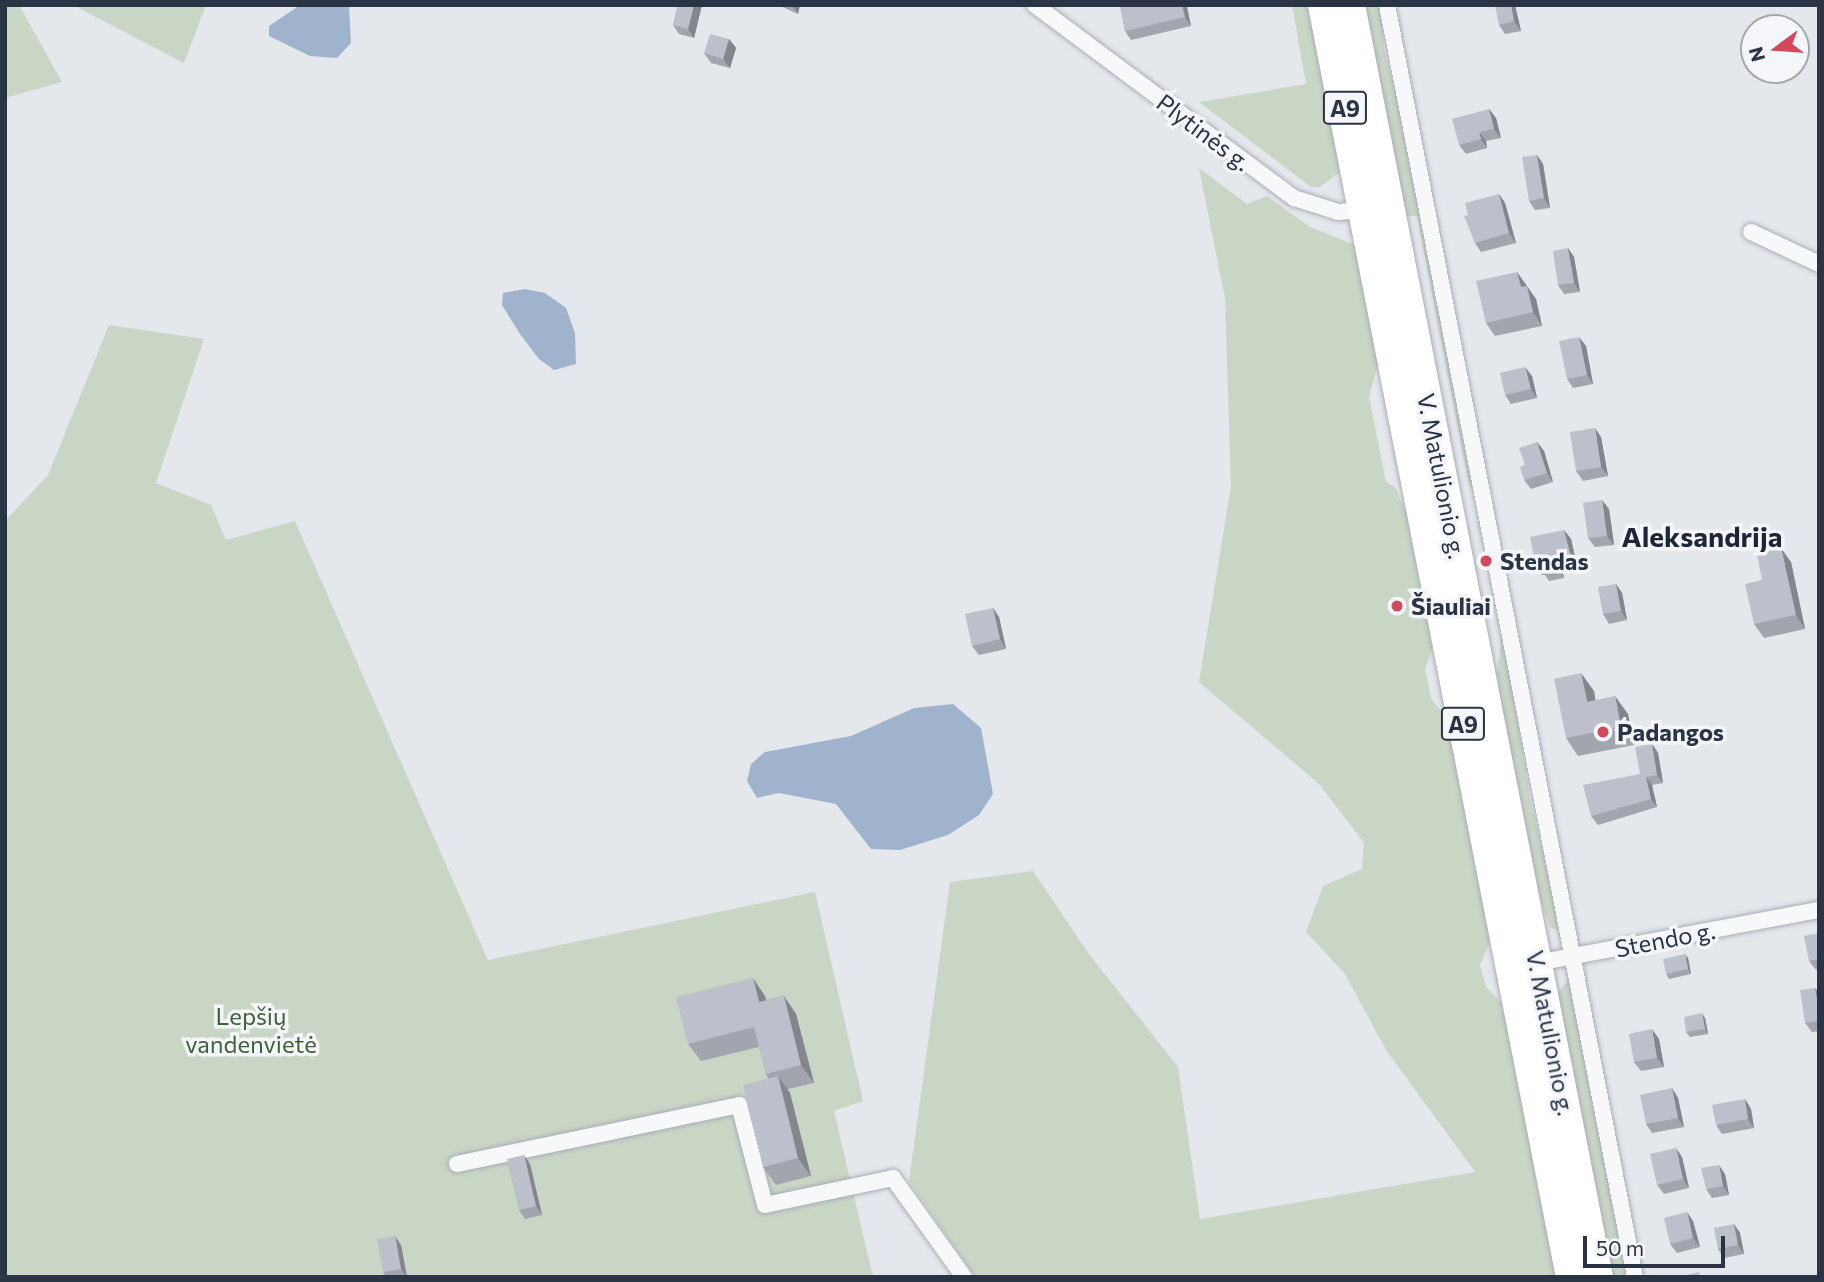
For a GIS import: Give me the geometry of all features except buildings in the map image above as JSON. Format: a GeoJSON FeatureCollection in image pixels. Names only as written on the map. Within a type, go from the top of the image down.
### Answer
{"type":"FeatureCollection","features":[{"type":"Feature","properties":{"kind":"highway","name":"V. Matulionio g."},"geometry":{"type":"LineString","coordinates":[[1323,5],[1378,208]]}},
{"type":"Feature","properties":{"kind":"highway","name":"V. Matulionio g."},"geometry":{"type":"LineString","coordinates":[[1350,5],[1378,208],[1524,966],[1571,1277]]}},
{"type":"Feature","properties":{"kind":"highway","name":"V. Matulionio g."},"geometry":{"type":"LineString","coordinates":[[1524,966],[1598,1277]]}},
{"type":"Feature","properties":{"kind":"street","name":"Plytinės g."},"geometry":{"type":"LineString","coordinates":[[1035,5],[1294,198],[1338,212],[1378,208]]}},
{"type":"Feature","properties":{"kind":"street"},"geometry":{"type":"LineString","coordinates":[[1387,5],[1635,1277]]}},
{"type":"Feature","properties":{"kind":"street"},"geometry":{"type":"LineString","coordinates":[[1751,232],[1819,264]]}},
{"type":"Feature","properties":{"kind":"street","name":"Stendo g."},"geometry":{"type":"LineString","coordinates":[[1524,966],[1819,910]]}},
{"type":"Feature","properties":{"kind":"street"},"geometry":{"type":"LineString","coordinates":[[457,1164],[739,1105],[765,1205],[893,1178],[964,1277]]}},
{"type":"Feature","properties":{"kind":"green space"},"geometry":{"type":"Polygon","coordinates":[[[5,5],[19,5],[62,82],[5,98],[5,5]]]}},
{"type":"Feature","properties":{"kind":"green space"},"geometry":{"type":"Polygon","coordinates":[[[73,5],[206,5],[184,63],[73,5]]]}},
{"type":"Feature","properties":{"kind":"green space"},"geometry":{"type":"Polygon","coordinates":[[[1292,5],[1309,5],[1338,154],[1339,173],[1320,187],[1311,187],[1199,102],[1306,84],[1292,5]]]}},
{"type":"Feature","properties":{"kind":"green space"},"geometry":{"type":"Polygon","coordinates":[[[1364,5],[1380,5],[1384,49],[1401,114],[1479,503],[1468,482],[1417,216],[1405,216],[1364,5]]]}},
{"type":"Feature","properties":{"kind":"green space"},"geometry":{"type":"Polygon","coordinates":[[[1199,168],[1247,204],[1267,196],[1310,227],[1353,244],[1358,253],[1379,361],[1369,397],[1386,482],[1395,487],[1414,531],[1436,639],[1425,669],[1431,698],[1453,726],[1491,940],[1480,965],[1486,987],[1506,1007],[1561,1277],[975,1277],[909,1181],[950,882],[1033,871],[1089,954],[1178,1067],[1200,1219],[1475,1172],[1386,1050],[1345,974],[1306,932],[1323,886],[1362,869],[1364,843],[1319,784],[1199,682],[1231,486],[1225,299],[1199,168]]]}},
{"type":"Feature","properties":{"kind":"green space","name":"Lepšių vandenvietė"},"geometry":{"type":"Polygon","coordinates":[[[109,325],[204,339],[156,483],[211,505],[226,540],[295,521],[488,960],[815,892],[863,1101],[834,1111],[873,1277],[5,1277],[5,521],[48,475],[109,325]]]}},
{"type":"Feature","properties":{"kind":"green space"},"geometry":{"type":"Polygon","coordinates":[[[1503,625],[1530,799],[1563,933],[1550,927],[1541,902],[1496,679],[1503,625]]]}},
{"type":"Feature","properties":{"kind":"green space"},"geometry":{"type":"Polygon","coordinates":[[[1568,980],[1573,982],[1628,1277],[1612,1277],[1558,993],[1568,980]]]}},
{"type":"Feature","properties":{"kind":"water"},"geometry":{"type":"Polygon","coordinates":[[[300,5],[349,5],[351,43],[337,58],[310,56],[269,36],[269,26],[300,5]]]}},
{"type":"Feature","properties":{"kind":"water"},"geometry":{"type":"Polygon","coordinates":[[[525,289],[545,293],[566,308],[575,333],[576,364],[554,370],[539,359],[520,334],[502,305],[503,293],[525,289]]]}},
{"type":"Feature","properties":{"kind":"water"},"geometry":{"type":"Polygon","coordinates":[[[953,704],[981,728],[993,794],[979,815],[948,835],[900,850],[871,849],[836,804],[779,793],[757,798],[747,781],[751,764],[765,752],[851,736],[914,708],[953,704]]]}},
{"type":"Feature","properties":{"kind":"place","name":"Stendas"},"geometry":{"type":"Point","coordinates":[1486,561]}},
{"type":"Feature","properties":{"kind":"place","name":"Šiauliai"},"geometry":{"type":"Point","coordinates":[1397,606]}},
{"type":"Feature","properties":{"kind":"place","name":"Padangos"},"geometry":{"type":"Point","coordinates":[1603,732]}},
{"type":"Feature","properties":{"kind":"district","name":"Aleksandrija"},"geometry":{"type":"Point","coordinates":[1702,536]}}]}
